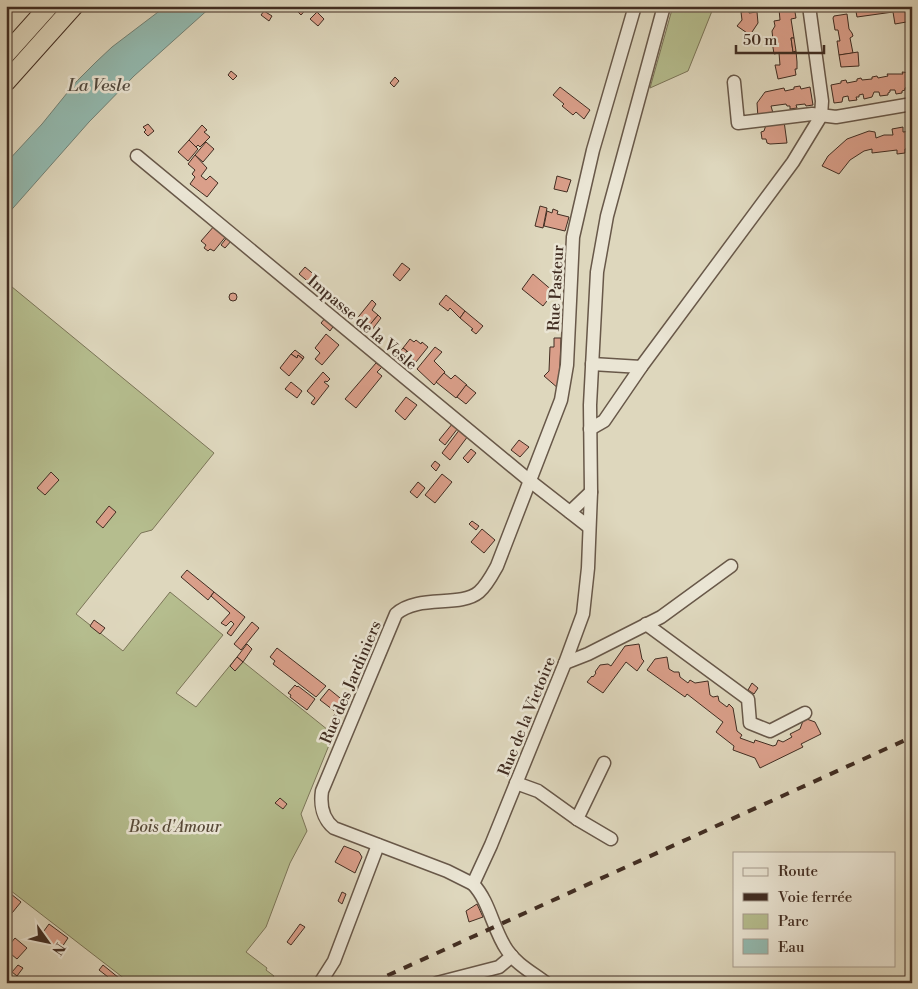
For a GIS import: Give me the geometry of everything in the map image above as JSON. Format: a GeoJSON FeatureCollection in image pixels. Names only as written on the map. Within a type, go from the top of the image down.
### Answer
{"type":"FeatureCollection","features":[{"type":"Feature","properties":{"kind":"highway"},"geometry":{"type":"LineString","coordinates":[[6,54],[49,6]]}},
{"type":"Feature","properties":{"kind":"highway"},"geometry":{"type":"LineString","coordinates":[[6,82],[74,6]]}},
{"type":"Feature","properties":{"kind":"street","name":"Rue Pasteur"},"geometry":{"type":"LineString","coordinates":[[497,566],[561,400],[568,365],[573,238],[593,150],[635,6]]}},
{"type":"Feature","properties":{"kind":"street","name":"Rue de la Victoire"},"geometry":{"type":"LineString","coordinates":[[473,884],[491,845],[583,614],[588,568],[590,429],[597,272],[607,216],[664,6]]}},
{"type":"Feature","properties":{"kind":"street"},"geometry":{"type":"LineString","coordinates":[[590,429],[604,421],[793,162],[821,116],[822,101],[809,6]]}},
{"type":"Feature","properties":{"kind":"street"},"geometry":{"type":"LineString","coordinates":[[734,82],[738,123],[812,114],[836,117],[912,104]]}},
{"type":"Feature","properties":{"kind":"street","name":"Impasse de la Vesle"},"geometry":{"type":"LineString","coordinates":[[137,156],[530,481],[589,527]]}},
{"type":"Feature","properties":{"kind":"street"},"geometry":{"type":"LineString","coordinates":[[592,364],[642,368]]}},
{"type":"Feature","properties":{"kind":"street"},"geometry":{"type":"LineString","coordinates":[[570,512],[590,492]]}},
{"type":"Feature","properties":{"kind":"street","name":"Rue des Jardiniers"},"geometry":{"type":"LineString","coordinates":[[473,884],[447,871],[348,835],[329,824],[323,811],[321,798],[325,783],[396,614],[409,605],[467,598],[478,594],[486,585],[497,566]]}},
{"type":"Feature","properties":{"kind":"street"},"geometry":{"type":"LineString","coordinates":[[565,663],[588,654],[661,617],[731,566]]}},
{"type":"Feature","properties":{"kind":"street"},"geometry":{"type":"LineString","coordinates":[[646,624],[748,699],[750,723],[770,732],[805,713]]}},
{"type":"Feature","properties":{"kind":"street"},"geometry":{"type":"LineString","coordinates":[[577,819],[604,763]]}},
{"type":"Feature","properties":{"kind":"street"},"geometry":{"type":"LineString","coordinates":[[516,783],[538,791],[577,819],[611,840]]}},
{"type":"Feature","properties":{"kind":"street"},"geometry":{"type":"LineString","coordinates":[[320,983],[334,961],[378,845]]}},
{"type":"Feature","properties":{"kind":"street"},"geometry":{"type":"LineString","coordinates":[[473,884],[481,896],[503,943],[512,956],[546,983]]}},
{"type":"Feature","properties":{"kind":"street"},"geometry":{"type":"LineString","coordinates":[[436,983],[499,967],[512,956]]}},
{"type":"Feature","properties":{"kind":"green space"},"geometry":{"type":"Polygon","coordinates":[[[673,6],[714,6],[688,71],[650,88],[673,6]]]}},
{"type":"Feature","properties":{"kind":"green space","name":"Bois d'Amour"},"geometry":{"type":"Polygon","coordinates":[[[6,282],[214,453],[152,530],[141,533],[76,614],[123,651],[170,592],[223,635],[176,693],[196,707],[237,657],[334,733],[301,814],[307,831],[290,863],[266,927],[246,952],[267,968],[266,970],[274,976],[269,983],[130,983],[6,887],[6,282]]]}},
{"type":"Feature","properties":{"kind":"water","name":"La Vesle"},"geometry":{"type":"Polygon","coordinates":[[[166,6],[212,6],[134,76],[89,122],[6,216],[6,163],[42,124],[76,82],[96,62],[112,47],[166,6]]]}},
{"type":"Feature","properties":{"kind":"building"},"geometry":{"type":"Polygon","coordinates":[[[300,6],[309,6],[301,15],[296,10],[300,6]]]}},
{"type":"Feature","properties":{"kind":"building"},"geometry":{"type":"Polygon","coordinates":[[[794,6],[796,18],[791,19],[794,38],[791,38],[793,52],[796,51],[796,75],[778,79],[775,65],[780,65],[779,53],[774,54],[772,41],[774,21],[780,20],[779,9],[794,6]]]}},
{"type":"Feature","properties":{"kind":"building"},"geometry":{"type":"Polygon","coordinates":[[[855,6],[892,6],[893,12],[857,17],[855,6]]]}},
{"type":"Feature","properties":{"kind":"building"},"geometry":{"type":"Polygon","coordinates":[[[892,6],[912,6],[912,21],[895,24],[892,6]]]}},
{"type":"Feature","properties":{"kind":"building"},"geometry":{"type":"Polygon","coordinates":[[[264,11],[272,16],[269,21],[261,15],[264,11]]]}},
{"type":"Feature","properties":{"kind":"building"},"geometry":{"type":"Polygon","coordinates":[[[749,11],[749,13],[757,12],[758,23],[750,35],[737,26],[742,20],[741,12],[749,11]]]}},
{"type":"Feature","properties":{"kind":"building"},"geometry":{"type":"Polygon","coordinates":[[[317,12],[324,19],[318,26],[310,19],[317,12]]]}},
{"type":"Feature","properties":{"kind":"building"},"geometry":{"type":"Polygon","coordinates":[[[847,14],[849,29],[853,36],[850,38],[853,53],[839,55],[837,41],[840,41],[838,30],[835,30],[833,18],[834,16],[847,14]]]}},
{"type":"Feature","properties":{"kind":"building"},"geometry":{"type":"Polygon","coordinates":[[[791,38],[794,38],[796,51],[793,52],[791,38]]]}},
{"type":"Feature","properties":{"kind":"building"},"geometry":{"type":"Polygon","coordinates":[[[858,52],[859,66],[841,67],[839,55],[858,52]]]}},
{"type":"Feature","properties":{"kind":"building"},"geometry":{"type":"Polygon","coordinates":[[[231,71],[237,76],[233,80],[228,75],[231,71]]]}},
{"type":"Feature","properties":{"kind":"building"},"geometry":{"type":"Polygon","coordinates":[[[902,72],[912,73],[912,92],[910,87],[905,88],[902,93],[896,94],[895,90],[890,90],[888,95],[880,96],[879,92],[874,92],[872,97],[864,99],[863,94],[856,97],[857,100],[849,101],[848,96],[843,97],[842,102],[834,103],[831,85],[846,80],[847,83],[861,78],[862,80],[872,79],[872,77],[877,76],[878,78],[888,76],[887,74],[903,74],[902,72]]]}},
{"type":"Feature","properties":{"kind":"building"},"geometry":{"type":"Polygon","coordinates":[[[395,77],[399,81],[394,87],[390,83],[395,77]]]}},
{"type":"Feature","properties":{"kind":"building"},"geometry":{"type":"Polygon","coordinates":[[[800,86],[801,89],[810,87],[813,105],[796,105],[797,108],[790,109],[790,106],[786,104],[771,106],[773,113],[758,118],[757,103],[765,92],[784,88],[785,91],[800,86]]]}},
{"type":"Feature","properties":{"kind":"building"},"geometry":{"type":"Polygon","coordinates":[[[560,87],[590,110],[584,119],[576,112],[573,115],[553,95],[560,87]]]}},
{"type":"Feature","properties":{"kind":"building"},"geometry":{"type":"Polygon","coordinates":[[[784,121],[787,143],[770,144],[767,143],[766,139],[762,139],[761,132],[764,131],[766,125],[784,121]]]}},
{"type":"Feature","properties":{"kind":"building"},"geometry":{"type":"Polygon","coordinates":[[[148,124],[154,131],[148,136],[144,132],[146,130],[143,127],[148,124]]]}},
{"type":"Feature","properties":{"kind":"building"},"geometry":{"type":"Polygon","coordinates":[[[202,125],[207,130],[204,132],[210,137],[200,147],[198,145],[196,147],[189,140],[202,125]]]}},
{"type":"Feature","properties":{"kind":"building"},"geometry":{"type":"Polygon","coordinates":[[[903,127],[903,132],[912,131],[912,148],[905,149],[905,153],[897,154],[897,150],[872,153],[872,149],[864,151],[850,160],[839,174],[822,166],[828,156],[847,139],[869,131],[875,132],[876,138],[884,135],[893,135],[892,129],[903,127]]]}},
{"type":"Feature","properties":{"kind":"building"},"geometry":{"type":"Polygon","coordinates":[[[189,140],[198,149],[188,161],[178,152],[189,140]]]}},
{"type":"Feature","properties":{"kind":"building"},"geometry":{"type":"Polygon","coordinates":[[[206,142],[214,149],[203,162],[195,155],[206,142]]]}},
{"type":"Feature","properties":{"kind":"building"},"geometry":{"type":"Polygon","coordinates":[[[195,155],[207,168],[201,176],[206,180],[210,176],[218,183],[207,197],[190,184],[195,177],[192,174],[195,170],[188,164],[195,155]]]}},
{"type":"Feature","properties":{"kind":"building"},"geometry":{"type":"Polygon","coordinates":[[[557,176],[571,180],[567,192],[554,189],[557,176]]]}},
{"type":"Feature","properties":{"kind":"building"},"geometry":{"type":"Polygon","coordinates":[[[540,206],[547,208],[543,228],[535,226],[540,206]]]}},
{"type":"Feature","properties":{"kind":"building"},"geometry":{"type":"Polygon","coordinates":[[[553,209],[558,211],[557,214],[569,217],[565,231],[544,226],[547,211],[552,213],[553,209]]]}},
{"type":"Feature","properties":{"kind":"building"},"geometry":{"type":"Polygon","coordinates":[[[215,225],[227,235],[214,251],[210,249],[208,251],[204,248],[206,245],[201,241],[215,225]]]}},
{"type":"Feature","properties":{"kind":"building"},"geometry":{"type":"Polygon","coordinates":[[[228,236],[232,240],[225,248],[221,245],[228,236]]]}},
{"type":"Feature","properties":{"kind":"building"},"geometry":{"type":"Polygon","coordinates":[[[402,263],[410,269],[400,281],[393,275],[402,263]]]}},
{"type":"Feature","properties":{"kind":"building"},"geometry":{"type":"Polygon","coordinates":[[[305,267],[317,277],[311,284],[299,274],[305,267]]]}},
{"type":"Feature","properties":{"kind":"building"},"geometry":{"type":"Polygon","coordinates":[[[533,274],[554,292],[543,306],[522,289],[533,274]]]}},
{"type":"Feature","properties":{"kind":"building"},"geometry":{"type":"Polygon","coordinates":[[[325,289],[330,293],[326,298],[321,293],[325,289]]]}},
{"type":"Feature","properties":{"kind":"building"},"geometry":{"type":"Polygon","coordinates":[[[233,293],[237,297],[233,301],[229,297],[233,293]]]}},
{"type":"Feature","properties":{"kind":"building"},"geometry":{"type":"Polygon","coordinates":[[[331,295],[339,302],[335,308],[327,300],[331,295]]]}},
{"type":"Feature","properties":{"kind":"building"},"geometry":{"type":"Polygon","coordinates":[[[446,295],[465,311],[460,318],[450,308],[448,311],[439,304],[446,295]]]}},
{"type":"Feature","properties":{"kind":"building"},"geometry":{"type":"Polygon","coordinates":[[[372,300],[376,304],[372,310],[378,315],[368,327],[366,325],[363,329],[355,321],[372,300]]]}},
{"type":"Feature","properties":{"kind":"building"},"geometry":{"type":"Polygon","coordinates":[[[465,311],[483,326],[476,334],[460,318],[465,311]]]}},
{"type":"Feature","properties":{"kind":"building"},"geometry":{"type":"Polygon","coordinates":[[[378,315],[381,318],[372,330],[368,327],[378,315]]]}},
{"type":"Feature","properties":{"kind":"building"},"geometry":{"type":"Polygon","coordinates":[[[326,317],[335,324],[330,331],[321,323],[326,317]]]}},
{"type":"Feature","properties":{"kind":"building"},"geometry":{"type":"Polygon","coordinates":[[[326,334],[339,345],[322,365],[315,359],[320,353],[315,348],[326,334]]]}},
{"type":"Feature","properties":{"kind":"building"},"geometry":{"type":"Polygon","coordinates":[[[554,338],[561,338],[559,389],[544,376],[549,371],[550,347],[554,347],[554,338]]]}},
{"type":"Feature","properties":{"kind":"building"},"geometry":{"type":"Polygon","coordinates":[[[410,339],[414,342],[416,340],[421,344],[422,342],[428,347],[416,362],[410,357],[412,355],[403,348],[410,339]]]}},
{"type":"Feature","properties":{"kind":"building"},"geometry":{"type":"Polygon","coordinates":[[[435,347],[442,352],[434,361],[445,372],[434,385],[417,369],[435,347]]]}},
{"type":"Feature","properties":{"kind":"building"},"geometry":{"type":"Polygon","coordinates":[[[403,348],[407,351],[400,360],[395,357],[403,348]]]}},
{"type":"Feature","properties":{"kind":"building"},"geometry":{"type":"Polygon","coordinates":[[[295,350],[304,357],[303,359],[298,355],[297,358],[291,354],[295,350]]]}},
{"type":"Feature","properties":{"kind":"building"},"geometry":{"type":"Polygon","coordinates":[[[291,354],[297,358],[298,355],[303,359],[289,376],[280,368],[291,354]]]}},
{"type":"Feature","properties":{"kind":"building"},"geometry":{"type":"Polygon","coordinates":[[[376,363],[382,367],[377,372],[382,376],[356,408],[345,399],[376,363]]]}},
{"type":"Feature","properties":{"kind":"building"},"geometry":{"type":"Polygon","coordinates":[[[323,372],[330,379],[324,382],[329,386],[314,405],[311,403],[315,398],[307,391],[323,372]]]}},
{"type":"Feature","properties":{"kind":"building"},"geometry":{"type":"Polygon","coordinates":[[[444,373],[451,379],[455,375],[467,385],[456,398],[436,382],[444,373]]]}},
{"type":"Feature","properties":{"kind":"building"},"geometry":{"type":"Polygon","coordinates":[[[291,382],[302,391],[297,398],[285,389],[291,382]]]}},
{"type":"Feature","properties":{"kind":"building"},"geometry":{"type":"Polygon","coordinates":[[[466,385],[476,393],[466,404],[457,397],[466,385]]]}},
{"type":"Feature","properties":{"kind":"building"},"geometry":{"type":"Polygon","coordinates":[[[406,397],[417,405],[405,420],[395,411],[406,397]]]}},
{"type":"Feature","properties":{"kind":"building"},"geometry":{"type":"Polygon","coordinates":[[[453,423],[458,428],[445,445],[439,440],[453,423]]]}},
{"type":"Feature","properties":{"kind":"building"},"geometry":{"type":"Polygon","coordinates":[[[460,429],[468,436],[450,460],[442,453],[460,429]]]}},
{"type":"Feature","properties":{"kind":"building"},"geometry":{"type":"Polygon","coordinates":[[[519,440],[529,447],[520,457],[511,450],[519,440]]]}},
{"type":"Feature","properties":{"kind":"building"},"geometry":{"type":"Polygon","coordinates":[[[471,449],[476,453],[468,463],[463,458],[471,449]]]}},
{"type":"Feature","properties":{"kind":"building"},"geometry":{"type":"Polygon","coordinates":[[[435,461],[440,465],[436,471],[431,466],[435,461]]]}},
{"type":"Feature","properties":{"kind":"building"},"geometry":{"type":"Polygon","coordinates":[[[51,472],[59,480],[45,495],[37,488],[51,472]]]}},
{"type":"Feature","properties":{"kind":"building"},"geometry":{"type":"Polygon","coordinates":[[[442,474],[452,482],[435,503],[425,495],[442,474]]]}},
{"type":"Feature","properties":{"kind":"building"},"geometry":{"type":"Polygon","coordinates":[[[418,482],[425,488],[417,498],[410,492],[418,482]]]}},
{"type":"Feature","properties":{"kind":"building"},"geometry":{"type":"Polygon","coordinates":[[[109,506],[116,512],[103,528],[96,522],[109,506]]]}},
{"type":"Feature","properties":{"kind":"building"},"geometry":{"type":"Polygon","coordinates":[[[472,521],[479,526],[476,530],[469,524],[472,521]]]}},
{"type":"Feature","properties":{"kind":"building"},"geometry":{"type":"Polygon","coordinates":[[[482,529],[495,540],[484,553],[471,542],[482,529]]]}},
{"type":"Feature","properties":{"kind":"building"},"geometry":{"type":"Polygon","coordinates":[[[187,570],[214,592],[208,600],[181,577],[187,570]]]}},
{"type":"Feature","properties":{"kind":"building"},"geometry":{"type":"Polygon","coordinates":[[[214,592],[245,617],[231,636],[227,633],[234,624],[231,621],[226,626],[221,623],[230,613],[211,596],[214,592]]]}},
{"type":"Feature","properties":{"kind":"building"},"geometry":{"type":"Polygon","coordinates":[[[94,620],[105,628],[100,634],[90,626],[94,620]]]}},
{"type":"Feature","properties":{"kind":"building"},"geometry":{"type":"Polygon","coordinates":[[[252,622],[259,628],[241,650],[234,644],[252,622]]]}},
{"type":"Feature","properties":{"kind":"building"},"geometry":{"type":"Polygon","coordinates":[[[247,644],[252,649],[243,662],[237,657],[247,644]]]}},
{"type":"Feature","properties":{"kind":"building"},"geometry":{"type":"Polygon","coordinates":[[[639,644],[644,661],[637,671],[626,662],[603,693],[587,682],[593,677],[600,665],[608,664],[611,666],[625,646],[639,644]]]}},
{"type":"Feature","properties":{"kind":"building"},"geometry":{"type":"Polygon","coordinates":[[[277,648],[326,686],[316,697],[273,664],[275,661],[270,657],[277,648]]]}},
{"type":"Feature","properties":{"kind":"building"},"geometry":{"type":"Polygon","coordinates":[[[237,657],[243,662],[235,671],[230,666],[237,657]]]}},
{"type":"Feature","properties":{"kind":"building"},"geometry":{"type":"Polygon","coordinates":[[[667,657],[669,669],[679,672],[680,677],[688,683],[690,680],[695,683],[708,681],[710,695],[713,697],[718,696],[719,701],[727,707],[729,704],[733,708],[737,731],[742,735],[740,738],[754,743],[755,740],[773,746],[776,745],[778,740],[783,742],[792,737],[790,734],[800,729],[804,718],[815,722],[821,734],[801,744],[803,747],[760,768],[755,758],[733,750],[734,746],[716,732],[723,722],[687,694],[685,697],[647,670],[655,659],[667,657]]]}},
{"type":"Feature","properties":{"kind":"building"},"geometry":{"type":"Polygon","coordinates":[[[752,683],[758,688],[754,694],[748,690],[752,683]]]}},
{"type":"Feature","properties":{"kind":"building"},"geometry":{"type":"Polygon","coordinates":[[[295,685],[315,699],[307,710],[290,697],[291,695],[288,693],[295,685]]]}},
{"type":"Feature","properties":{"kind":"building"},"geometry":{"type":"Polygon","coordinates":[[[329,689],[345,702],[341,716],[320,700],[329,689]]]}},
{"type":"Feature","properties":{"kind":"building"},"geometry":{"type":"Polygon","coordinates":[[[334,715],[340,717],[334,733],[328,730],[334,715]]]}},
{"type":"Feature","properties":{"kind":"building"},"geometry":{"type":"Polygon","coordinates":[[[280,798],[287,804],[283,809],[275,803],[280,798]]]}},
{"type":"Feature","properties":{"kind":"building"},"geometry":{"type":"Polygon","coordinates":[[[344,846],[359,852],[362,857],[355,873],[335,862],[344,846]]]}},
{"type":"Feature","properties":{"kind":"building"},"geometry":{"type":"Polygon","coordinates":[[[6,890],[21,902],[12,913],[6,908],[6,890]]]}},
{"type":"Feature","properties":{"kind":"building"},"geometry":{"type":"Polygon","coordinates":[[[342,892],[346,894],[342,904],[338,901],[342,892]]]}},
{"type":"Feature","properties":{"kind":"building"},"geometry":{"type":"Polygon","coordinates":[[[477,904],[483,917],[469,922],[466,911],[477,904]]]}},
{"type":"Feature","properties":{"kind":"building"},"geometry":{"type":"Polygon","coordinates":[[[49,924],[68,938],[60,950],[41,935],[49,924]]]}},
{"type":"Feature","properties":{"kind":"building"},"geometry":{"type":"Polygon","coordinates":[[[300,924],[305,927],[291,945],[287,942],[300,924]]]}},
{"type":"Feature","properties":{"kind":"building"},"geometry":{"type":"Polygon","coordinates":[[[15,938],[27,948],[17,959],[6,950],[6,941],[10,944],[15,938]]]}},
{"type":"Feature","properties":{"kind":"building"},"geometry":{"type":"Polygon","coordinates":[[[18,965],[23,968],[17,976],[12,972],[18,965]]]}},
{"type":"Feature","properties":{"kind":"building"},"geometry":{"type":"Polygon","coordinates":[[[103,965],[124,983],[112,983],[107,979],[108,977],[99,970],[103,965]]]}},
{"type":"Feature","properties":{"kind":"railway"},"geometry":{"type":"LineString","coordinates":[[371,983],[912,737]]}}]}
